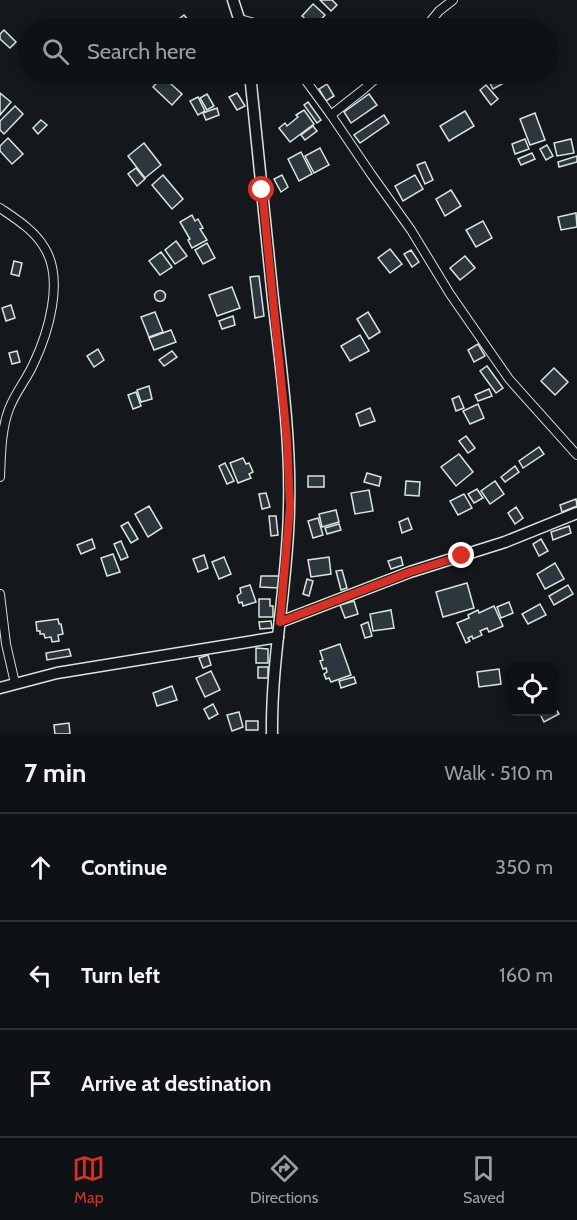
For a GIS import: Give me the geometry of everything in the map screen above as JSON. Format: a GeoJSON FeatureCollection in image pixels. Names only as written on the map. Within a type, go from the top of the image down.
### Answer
{"type":"FeatureCollection","features":[{"type":"Feature","properties":{"kind":"main road"},"geometry":{"type":"LineString","coordinates":[[233,0],[239,18]]}},
{"type":"Feature","properties":{"kind":"main road"},"geometry":{"type":"LineString","coordinates":[[251,84],[279,350],[290,507],[275,662],[272,734]]}},
{"type":"Feature","properties":{"kind":"main road"},"geometry":{"type":"LineString","coordinates":[[280,622],[399,576],[505,542],[577,513]]}},
{"type":"Feature","properties":{"kind":"main road"},"geometry":{"type":"LineString","coordinates":[[0,688],[57,673],[278,637]]}},
{"type":"Feature","properties":{"kind":"street"},"geometry":{"type":"LineString","coordinates":[[433,18],[453,0]]}},
{"type":"Feature","properties":{"kind":"street"},"geometry":{"type":"LineString","coordinates":[[308,84],[411,230],[450,294],[509,379],[577,455]]}},
{"type":"Feature","properties":{"kind":"street"},"geometry":{"type":"LineString","coordinates":[[331,115],[370,84]]}},
{"type":"Feature","properties":{"kind":"street"},"geometry":{"type":"LineString","coordinates":[[0,208],[32,232],[45,248],[52,267],[54,283],[48,330],[8,411],[3,433],[0,477]]}},
{"type":"Feature","properties":{"kind":"street"},"geometry":{"type":"LineString","coordinates":[[0,594],[6,644],[15,683]]}},
{"type":"Feature","properties":{"kind":"building"},"geometry":{"type":"Polygon","coordinates":[[[320,0],[332,0],[337,5],[331,11],[320,0]]]}},
{"type":"Feature","properties":{"kind":"building"},"geometry":{"type":"Polygon","coordinates":[[[313,4],[325,15],[322,18],[302,16],[313,4]]]}},
{"type":"Feature","properties":{"kind":"building"},"geometry":{"type":"Polygon","coordinates":[[[4,30],[16,42],[10,48],[0,39],[0,34],[4,30]]]}},
{"type":"Feature","properties":{"kind":"building"},"geometry":{"type":"Polygon","coordinates":[[[156,84],[171,84],[182,94],[172,105],[153,87],[156,84]]]}},
{"type":"Feature","properties":{"kind":"building"},"geometry":{"type":"Polygon","coordinates":[[[327,84],[334,96],[326,101],[319,89],[327,84]]]}},
{"type":"Feature","properties":{"kind":"building"},"geometry":{"type":"Polygon","coordinates":[[[490,84],[502,84],[493,89],[490,84]]]}},
{"type":"Feature","properties":{"kind":"building"},"geometry":{"type":"Polygon","coordinates":[[[486,85],[498,99],[491,105],[480,90],[486,85]]]}},
{"type":"Feature","properties":{"kind":"building"},"geometry":{"type":"Polygon","coordinates":[[[0,93],[11,102],[0,115],[0,93]]]}},
{"type":"Feature","properties":{"kind":"building"},"geometry":{"type":"Polygon","coordinates":[[[237,93],[245,106],[237,110],[229,97],[237,93]]]}},
{"type":"Feature","properties":{"kind":"building"},"geometry":{"type":"Polygon","coordinates":[[[207,94],[214,106],[207,110],[200,98],[207,94]]]}},
{"type":"Feature","properties":{"kind":"building"},"geometry":{"type":"Polygon","coordinates":[[[369,94],[377,105],[351,123],[344,112],[369,94]]]}},
{"type":"Feature","properties":{"kind":"building"},"geometry":{"type":"Polygon","coordinates":[[[198,97],[205,111],[198,115],[190,101],[198,97]]]}},
{"type":"Feature","properties":{"kind":"building"},"geometry":{"type":"Polygon","coordinates":[[[308,102],[321,120],[317,123],[304,105],[308,102]]]}},
{"type":"Feature","properties":{"kind":"building"},"geometry":{"type":"Polygon","coordinates":[[[15,106],[23,114],[4,134],[0,130],[0,121],[15,106]]]}},
{"type":"Feature","properties":{"kind":"building"},"geometry":{"type":"Polygon","coordinates":[[[217,108],[219,115],[206,120],[203,113],[217,108]]]}},
{"type":"Feature","properties":{"kind":"building"},"geometry":{"type":"Polygon","coordinates":[[[304,110],[314,124],[290,142],[279,128],[285,123],[287,126],[298,117],[296,115],[304,110]]]}},
{"type":"Feature","properties":{"kind":"building"},"geometry":{"type":"Polygon","coordinates":[[[465,111],[474,126],[449,141],[440,126],[465,111]]]}},
{"type":"Feature","properties":{"kind":"building"},"geometry":{"type":"Polygon","coordinates":[[[535,113],[545,140],[530,145],[520,119],[535,113]]]}},
{"type":"Feature","properties":{"kind":"building"},"geometry":{"type":"Polygon","coordinates":[[[384,115],[389,123],[360,143],[354,135],[384,115]]]}},
{"type":"Feature","properties":{"kind":"building"},"geometry":{"type":"Polygon","coordinates":[[[41,120],[47,125],[38,134],[33,128],[41,120]]]}},
{"type":"Feature","properties":{"kind":"building"},"geometry":{"type":"Polygon","coordinates":[[[313,126],[317,131],[305,140],[301,135],[313,126]]]}},
{"type":"Feature","properties":{"kind":"building"},"geometry":{"type":"Polygon","coordinates":[[[8,138],[23,154],[12,164],[0,151],[0,146],[8,138]]]}},
{"type":"Feature","properties":{"kind":"building"},"geometry":{"type":"Polygon","coordinates":[[[525,139],[529,149],[515,154],[512,144],[525,139]]]}},
{"type":"Feature","properties":{"kind":"building"},"geometry":{"type":"Polygon","coordinates":[[[571,139],[574,153],[557,156],[554,143],[571,139]]]}},
{"type":"Feature","properties":{"kind":"building"},"geometry":{"type":"Polygon","coordinates":[[[144,143],[161,165],[145,178],[128,156],[144,143]]]}},
{"type":"Feature","properties":{"kind":"building"},"geometry":{"type":"Polygon","coordinates":[[[547,145],[553,156],[546,160],[540,149],[547,145]]]}},
{"type":"Feature","properties":{"kind":"building"},"geometry":{"type":"Polygon","coordinates":[[[320,148],[329,165],[314,173],[305,156],[320,148]]]}},
{"type":"Feature","properties":{"kind":"building"},"geometry":{"type":"Polygon","coordinates":[[[301,152],[312,174],[299,181],[288,159],[301,152]]]}},
{"type":"Feature","properties":{"kind":"building"},"geometry":{"type":"Polygon","coordinates":[[[532,153],[535,159],[521,165],[518,159],[532,153]]]}},
{"type":"Feature","properties":{"kind":"building"},"geometry":{"type":"Polygon","coordinates":[[[577,156],[577,162],[559,167],[558,162],[577,156]]]}},
{"type":"Feature","properties":{"kind":"building"},"geometry":{"type":"Polygon","coordinates":[[[425,162],[433,180],[425,184],[417,165],[425,162]]]}},
{"type":"Feature","properties":{"kind":"building"},"geometry":{"type":"Polygon","coordinates":[[[136,168],[145,179],[137,186],[128,174],[136,168]]]}},
{"type":"Feature","properties":{"kind":"building"},"geometry":{"type":"Polygon","coordinates":[[[163,175],[183,199],[172,209],[152,185],[163,175]]]}},
{"type":"Feature","properties":{"kind":"building"},"geometry":{"type":"Polygon","coordinates":[[[282,175],[288,187],[281,192],[274,179],[282,175]]]}},
{"type":"Feature","properties":{"kind":"building"},"geometry":{"type":"Polygon","coordinates":[[[415,175],[423,189],[403,201],[395,186],[415,175]]]}},
{"type":"Feature","properties":{"kind":"building"},"geometry":{"type":"Polygon","coordinates":[[[451,190],[461,206],[445,216],[436,199],[451,190]]]}},
{"type":"Feature","properties":{"kind":"building"},"geometry":{"type":"Polygon","coordinates":[[[576,213],[577,227],[561,230],[558,217],[576,213]]]}},
{"type":"Feature","properties":{"kind":"building"},"geometry":{"type":"Polygon","coordinates":[[[192,215],[195,221],[198,219],[203,228],[200,229],[207,240],[192,248],[188,240],[190,239],[180,222],[192,215]]]}},
{"type":"Feature","properties":{"kind":"building"},"geometry":{"type":"Polygon","coordinates":[[[483,221],[492,238],[476,247],[466,230],[483,221]]]}},
{"type":"Feature","properties":{"kind":"building"},"geometry":{"type":"Polygon","coordinates":[[[176,241],[187,256],[175,264],[165,250],[176,241]]]}},
{"type":"Feature","properties":{"kind":"building"},"geometry":{"type":"Polygon","coordinates":[[[207,243],[215,258],[203,264],[195,250],[207,243]]]}},
{"type":"Feature","properties":{"kind":"building"},"geometry":{"type":"Polygon","coordinates":[[[390,249],[402,264],[390,273],[378,258],[390,249]]]}},
{"type":"Feature","properties":{"kind":"building"},"geometry":{"type":"Polygon","coordinates":[[[411,250],[419,262],[412,267],[404,254],[411,250]]]}},
{"type":"Feature","properties":{"kind":"building"},"geometry":{"type":"Polygon","coordinates":[[[161,252],[172,267],[160,275],[149,261],[161,252]]]}},
{"type":"Feature","properties":{"kind":"building"},"geometry":{"type":"Polygon","coordinates":[[[465,256],[475,268],[460,280],[450,268],[465,256]]]}},
{"type":"Feature","properties":{"kind":"building"},"geometry":{"type":"Polygon","coordinates":[[[14,261],[22,263],[19,276],[11,274],[14,261]]]}},
{"type":"Feature","properties":{"kind":"building"},"geometry":{"type":"Polygon","coordinates":[[[259,276],[264,316],[255,318],[250,277],[259,276]]]}},
{"type":"Feature","properties":{"kind":"building"},"geometry":{"type":"Polygon","coordinates":[[[232,287],[240,308],[217,316],[209,295],[232,287]]]}},
{"type":"Feature","properties":{"kind":"building"},"geometry":{"type":"Polygon","coordinates":[[[160,290],[166,296],[160,302],[154,296],[160,290]]]}},
{"type":"Feature","properties":{"kind":"building"},"geometry":{"type":"Polygon","coordinates":[[[11,305],[15,318],[6,321],[2,308],[11,305]]]}},
{"type":"Feature","properties":{"kind":"building"},"geometry":{"type":"Polygon","coordinates":[[[155,312],[163,332],[149,337],[141,317],[155,312]]]}},
{"type":"Feature","properties":{"kind":"building"},"geometry":{"type":"Polygon","coordinates":[[[368,312],[380,332],[369,339],[357,319],[368,312]]]}},
{"type":"Feature","properties":{"kind":"building"},"geometry":{"type":"Polygon","coordinates":[[[233,316],[235,325],[222,329],[219,321],[233,316]]]}},
{"type":"Feature","properties":{"kind":"building"},"geometry":{"type":"Polygon","coordinates":[[[171,330],[176,342],[154,350],[149,338],[171,330]]]}},
{"type":"Feature","properties":{"kind":"building"},"geometry":{"type":"Polygon","coordinates":[[[360,335],[369,351],[350,361],[341,346],[360,335]]]}},
{"type":"Feature","properties":{"kind":"building"},"geometry":{"type":"Polygon","coordinates":[[[478,344],[485,356],[474,362],[468,350],[478,344]]]}},
{"type":"Feature","properties":{"kind":"building"},"geometry":{"type":"Polygon","coordinates":[[[98,349],[104,360],[94,367],[87,356],[98,349]]]}},
{"type":"Feature","properties":{"kind":"building"},"geometry":{"type":"Polygon","coordinates":[[[17,351],[20,362],[12,364],[9,353],[17,351]]]}},
{"type":"Feature","properties":{"kind":"building"},"geometry":{"type":"Polygon","coordinates":[[[172,351],[177,357],[164,366],[159,360],[172,351]]]}},
{"type":"Feature","properties":{"kind":"building"},"geometry":{"type":"Polygon","coordinates":[[[487,366],[503,388],[496,393],[480,371],[487,366]]]}},
{"type":"Feature","properties":{"kind":"building"},"geometry":{"type":"Polygon","coordinates":[[[554,368],[568,382],[555,395],[541,381],[554,368]]]}},
{"type":"Feature","properties":{"kind":"building"},"geometry":{"type":"Polygon","coordinates":[[[149,386],[152,399],[141,402],[137,390],[149,386]]]}},
{"type":"Feature","properties":{"kind":"building"},"geometry":{"type":"Polygon","coordinates":[[[489,389],[492,396],[478,401],[475,395],[489,389]]]}},
{"type":"Feature","properties":{"kind":"building"},"geometry":{"type":"Polygon","coordinates":[[[136,392],[141,406],[133,409],[128,395],[136,392]]]}},
{"type":"Feature","properties":{"kind":"building"},"geometry":{"type":"Polygon","coordinates":[[[459,396],[464,408],[456,411],[452,399],[459,396]]]}},
{"type":"Feature","properties":{"kind":"building"},"geometry":{"type":"Polygon","coordinates":[[[478,404],[484,418],[470,424],[463,411],[478,404]]]}},
{"type":"Feature","properties":{"kind":"building"},"geometry":{"type":"Polygon","coordinates":[[[370,408],[375,421],[360,426],[356,414],[370,408]]]}},
{"type":"Feature","properties":{"kind":"building"},"geometry":{"type":"Polygon","coordinates":[[[466,436],[475,448],[468,453],[459,441],[466,436]]]}},
{"type":"Feature","properties":{"kind":"building"},"geometry":{"type":"Polygon","coordinates":[[[539,447],[544,454],[523,468],[519,461],[539,447]]]}},
{"type":"Feature","properties":{"kind":"building"},"geometry":{"type":"Polygon","coordinates":[[[459,454],[473,472],[456,486],[441,467],[459,454]]]}},
{"type":"Feature","properties":{"kind":"building"},"geometry":{"type":"Polygon","coordinates":[[[243,458],[246,464],[249,463],[253,472],[249,474],[251,478],[238,483],[230,463],[243,458]]]}},
{"type":"Feature","properties":{"kind":"building"},"geometry":{"type":"Polygon","coordinates":[[[225,463],[234,481],[227,484],[219,466],[225,463]]]}},
{"type":"Feature","properties":{"kind":"building"},"geometry":{"type":"Polygon","coordinates":[[[515,466],[519,472],[505,482],[501,477],[515,466]]]}},
{"type":"Feature","properties":{"kind":"building"},"geometry":{"type":"Polygon","coordinates":[[[367,473],[381,477],[379,486],[364,482],[367,473]]]}},
{"type":"Feature","properties":{"kind":"building"},"geometry":{"type":"Polygon","coordinates":[[[308,476],[324,476],[324,487],[308,487],[308,476]]]}},
{"type":"Feature","properties":{"kind":"building"},"geometry":{"type":"Polygon","coordinates":[[[406,481],[420,482],[419,496],[405,495],[406,481]]]}},
{"type":"Feature","properties":{"kind":"building"},"geometry":{"type":"Polygon","coordinates":[[[495,481],[504,494],[490,504],[481,491],[495,481]]]}},
{"type":"Feature","properties":{"kind":"building"},"geometry":{"type":"Polygon","coordinates":[[[477,489],[483,498],[474,503],[468,494],[477,489]]]}},
{"type":"Feature","properties":{"kind":"building"},"geometry":{"type":"Polygon","coordinates":[[[369,490],[373,511],[355,514],[351,493],[369,490]]]}},
{"type":"Feature","properties":{"kind":"building"},"geometry":{"type":"Polygon","coordinates":[[[266,493],[270,507],[262,509],[259,494],[266,493]]]}},
{"type":"Feature","properties":{"kind":"building"},"geometry":{"type":"Polygon","coordinates":[[[464,494],[472,508],[458,515],[450,501],[464,494]]]}},
{"type":"Feature","properties":{"kind":"building"},"geometry":{"type":"Polygon","coordinates":[[[576,499],[577,506],[562,512],[560,505],[576,499]]]}},
{"type":"Feature","properties":{"kind":"building"},"geometry":{"type":"Polygon","coordinates":[[[149,506],[162,528],[148,537],[135,514],[149,506]]]}},
{"type":"Feature","properties":{"kind":"building"},"geometry":{"type":"Polygon","coordinates":[[[516,507],[523,518],[515,524],[508,513],[516,507]]]}},
{"type":"Feature","properties":{"kind":"building"},"geometry":{"type":"Polygon","coordinates":[[[336,510],[339,522],[322,527],[319,514],[336,510]]]}},
{"type":"Feature","properties":{"kind":"building"},"geometry":{"type":"Polygon","coordinates":[[[269,516],[276,516],[278,535],[271,536],[269,516]]]}},
{"type":"Feature","properties":{"kind":"building"},"geometry":{"type":"Polygon","coordinates":[[[318,518],[323,535],[313,538],[308,521],[318,518]]]}},
{"type":"Feature","properties":{"kind":"building"},"geometry":{"type":"Polygon","coordinates":[[[408,518],[412,529],[402,533],[399,522],[408,518]]]}},
{"type":"Feature","properties":{"kind":"building"},"geometry":{"type":"Polygon","coordinates":[[[128,522],[138,539],[131,543],[121,526],[128,522]]]}},
{"type":"Feature","properties":{"kind":"building"},"geometry":{"type":"Polygon","coordinates":[[[339,524],[341,530],[327,534],[325,528],[339,524]]]}},
{"type":"Feature","properties":{"kind":"building"},"geometry":{"type":"Polygon","coordinates":[[[569,526],[571,533],[553,540],[551,532],[569,526]]]}},
{"type":"Feature","properties":{"kind":"building"},"geometry":{"type":"Polygon","coordinates":[[[92,539],[95,548],[81,554],[77,545],[92,539]]]}},
{"type":"Feature","properties":{"kind":"building"},"geometry":{"type":"Polygon","coordinates":[[[541,539],[548,551],[539,556],[533,544],[541,539]]]}},
{"type":"Feature","properties":{"kind":"building"},"geometry":{"type":"Polygon","coordinates":[[[121,541],[128,557],[121,560],[114,544],[121,541]]]}},
{"type":"Feature","properties":{"kind":"building"},"geometry":{"type":"Polygon","coordinates":[[[113,554],[120,572],[107,576],[101,558],[113,554]]]}},
{"type":"Feature","properties":{"kind":"building"},"geometry":{"type":"Polygon","coordinates":[[[204,555],[208,568],[198,572],[193,559],[204,555]]]}},
{"type":"Feature","properties":{"kind":"building"},"geometry":{"type":"Polygon","coordinates":[[[224,557],[231,574],[219,579],[212,562],[224,557]]]}},
{"type":"Feature","properties":{"kind":"building"},"geometry":{"type":"Polygon","coordinates":[[[329,557],[331,574],[311,577],[308,560],[329,557]]]}},
{"type":"Feature","properties":{"kind":"building"},"geometry":{"type":"Polygon","coordinates":[[[401,557],[403,565],[391,569],[388,561],[401,557]]]}},
{"type":"Feature","properties":{"kind":"building"},"geometry":{"type":"Polygon","coordinates":[[[555,563],[564,579],[545,589],[537,574],[555,563]]]}},
{"type":"Feature","properties":{"kind":"building"},"geometry":{"type":"Polygon","coordinates":[[[342,570],[347,588],[341,590],[336,571],[342,570]]]}},
{"type":"Feature","properties":{"kind":"building"},"geometry":{"type":"Polygon","coordinates":[[[261,576],[280,576],[279,588],[260,587],[261,576]]]}},
{"type":"Feature","properties":{"kind":"building"},"geometry":{"type":"Polygon","coordinates":[[[307,579],[313,581],[309,596],[303,594],[307,579]]]}},
{"type":"Feature","properties":{"kind":"building"},"geometry":{"type":"Polygon","coordinates":[[[467,583],[474,608],[443,617],[436,592],[467,583]]]}},
{"type":"Feature","properties":{"kind":"building"},"geometry":{"type":"Polygon","coordinates":[[[250,585],[256,602],[243,606],[242,602],[239,603],[237,596],[241,593],[240,588],[250,585]]]}},
{"type":"Feature","properties":{"kind":"building"},"geometry":{"type":"Polygon","coordinates":[[[568,585],[573,594],[554,605],[549,596],[568,585]]]}},
{"type":"Feature","properties":{"kind":"building"},"geometry":{"type":"Polygon","coordinates":[[[259,599],[270,599],[270,606],[273,606],[273,617],[259,617],[259,599]]]}},
{"type":"Feature","properties":{"kind":"building"},"geometry":{"type":"Polygon","coordinates":[[[354,601],[358,614],[345,618],[340,605],[354,601]]]}},
{"type":"Feature","properties":{"kind":"building"},"geometry":{"type":"Polygon","coordinates":[[[509,602],[513,613],[501,618],[497,607],[509,602]]]}},
{"type":"Feature","properties":{"kind":"building"},"geometry":{"type":"Polygon","coordinates":[[[540,604],[546,615],[528,624],[522,614],[540,604]]]}},
{"type":"Feature","properties":{"kind":"building"},"geometry":{"type":"Polygon","coordinates":[[[494,606],[503,626],[489,632],[487,628],[480,631],[482,635],[473,639],[472,636],[468,638],[470,641],[466,643],[457,623],[469,618],[468,615],[478,610],[479,613],[494,606]]]}},
{"type":"Feature","properties":{"kind":"building"},"geometry":{"type":"Polygon","coordinates":[[[391,610],[394,628],[373,631],[370,614],[391,610]]]}},
{"type":"Feature","properties":{"kind":"building"},"geometry":{"type":"Polygon","coordinates":[[[58,619],[63,634],[58,635],[59,641],[52,642],[51,637],[45,638],[44,634],[37,631],[36,622],[58,619]]]}},
{"type":"Feature","properties":{"kind":"building"},"geometry":{"type":"Polygon","coordinates":[[[271,621],[272,628],[260,629],[259,622],[271,621]]]}},
{"type":"Feature","properties":{"kind":"building"},"geometry":{"type":"Polygon","coordinates":[[[368,622],[372,636],[365,638],[361,625],[368,622]]]}},
{"type":"Feature","properties":{"kind":"building"},"geometry":{"type":"Polygon","coordinates":[[[340,644],[351,675],[331,682],[324,674],[327,672],[320,661],[323,660],[320,651],[340,644]]]}},
{"type":"Feature","properties":{"kind":"building"},"geometry":{"type":"Polygon","coordinates":[[[256,648],[268,649],[268,663],[256,663],[256,648]]]}},
{"type":"Feature","properties":{"kind":"building"},"geometry":{"type":"Polygon","coordinates":[[[69,649],[71,656],[47,660],[46,653],[69,649]]]}},
{"type":"Feature","properties":{"kind":"building"},"geometry":{"type":"Polygon","coordinates":[[[208,655],[211,665],[203,668],[199,658],[208,655]]]}},
{"type":"Feature","properties":{"kind":"building"},"geometry":{"type":"Polygon","coordinates":[[[258,667],[268,667],[268,678],[258,678],[258,667]]]}},
{"type":"Feature","properties":{"kind":"building"},"geometry":{"type":"Polygon","coordinates":[[[499,669],[501,684],[479,687],[477,672],[499,669]]]}},
{"type":"Feature","properties":{"kind":"building"},"geometry":{"type":"Polygon","coordinates":[[[211,671],[220,690],[205,697],[196,678],[211,671]]]}},
{"type":"Feature","properties":{"kind":"building"},"geometry":{"type":"Polygon","coordinates":[[[354,677],[356,683],[341,688],[339,681],[354,677]]]}},
{"type":"Feature","properties":{"kind":"building"},"geometry":{"type":"Polygon","coordinates":[[[172,686],[177,700],[157,706],[153,693],[172,686]]]}},
{"type":"Feature","properties":{"kind":"building"},"geometry":{"type":"Polygon","coordinates":[[[213,704],[218,714],[209,719],[204,709],[213,704]]]}},
{"type":"Feature","properties":{"kind":"building"},"geometry":{"type":"Polygon","coordinates":[[[239,712],[243,727],[232,731],[227,715],[239,712]]]}},
{"type":"Feature","properties":{"kind":"building"},"geometry":{"type":"Polygon","coordinates":[[[541,716],[555,716],[544,722],[541,716]]]}},
{"type":"Feature","properties":{"kind":"building"},"geometry":{"type":"Polygon","coordinates":[[[246,721],[258,721],[258,730],[246,730],[246,721]]]}},
{"type":"Feature","properties":{"kind":"building"},"geometry":{"type":"Polygon","coordinates":[[[69,723],[70,734],[55,734],[54,725],[69,723]]]}},
{"type":"Feature","properties":{"kind":"route"},"geometry":{"type":"LineString","coordinates":[[262,190],[287,439],[290,507],[280,622],[410,572],[462,556]]}}]}
